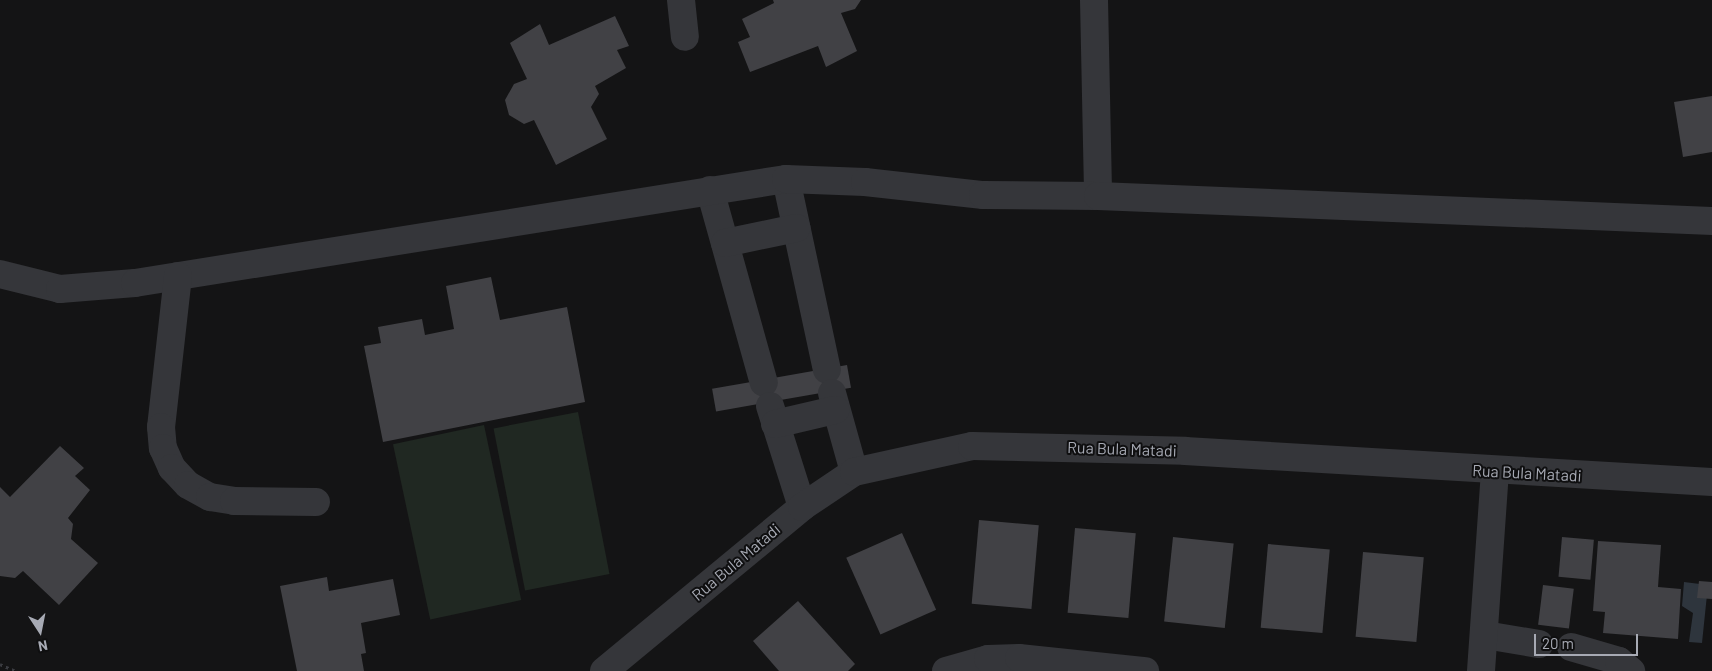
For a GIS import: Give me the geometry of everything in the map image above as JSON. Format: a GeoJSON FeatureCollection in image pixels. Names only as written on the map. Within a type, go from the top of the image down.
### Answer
{"type":"FeatureCollection","features":[{"type":"Feature","properties":{"kind":"street"},"geometry":{"type":"LineString","coordinates":[[681,0],[685,37]]}},
{"type":"Feature","properties":{"kind":"street"},"geometry":{"type":"LineString","coordinates":[[1094,0],[1098,196]]}},
{"type":"Feature","properties":{"kind":"street"},"geometry":{"type":"LineString","coordinates":[[786,179],[831,391],[854,472]]}},
{"type":"Feature","properties":{"kind":"street"},"geometry":{"type":"LineString","coordinates":[[0,274],[60,289],[178,276],[786,179],[865,182],[983,195],[1098,196],[1712,221]]}},
{"type":"Feature","properties":{"kind":"street"},"geometry":{"type":"LineString","coordinates":[[710,190],[770,404],[802,507]]}},
{"type":"Feature","properties":{"kind":"street"},"geometry":{"type":"LineString","coordinates":[[725,243],[796,228]]}},
{"type":"Feature","properties":{"kind":"street"},"geometry":{"type":"LineString","coordinates":[[178,276],[161,427],[163,448],[172,468],[188,485],[210,497],[234,501],[316,502]]}},
{"type":"Feature","properties":{"kind":"street"},"geometry":{"type":"LineString","coordinates":[[770,404],[831,391]]}},
{"type":"Feature","properties":{"kind":"street","name":"Rua Bula Matadi"},"geometry":{"type":"LineString","coordinates":[[604,671],[802,507],[854,472],[972,446],[1145,450],[1712,482]]}},
{"type":"Feature","properties":{"kind":"street"},"geometry":{"type":"LineString","coordinates":[[1481,671],[1495,471]]}},
{"type":"Feature","properties":{"kind":"street"},"geometry":{"type":"LineString","coordinates":[[1485,635],[1539,644]]}},
{"type":"Feature","properties":{"kind":"street"},"geometry":{"type":"LineString","coordinates":[[1571,647],[1619,661],[1631,671]]}},
{"type":"Feature","properties":{"kind":"street"},"geometry":{"type":"LineString","coordinates":[[946,671],[988,658],[1019,658],[1145,671]]}},
{"type":"Feature","properties":{"kind":"path"},"geometry":{"type":"LineString","coordinates":[[0,664],[16,671]]}},
{"type":"Feature","properties":{"kind":"shaded area"},"geometry":{"type":"Polygon","coordinates":[[[578,412],[609,574],[525,590],[494,428],[578,412]]]}},
{"type":"Feature","properties":{"kind":"shaded area"},"geometry":{"type":"Polygon","coordinates":[[[484,425],[521,600],[430,619],[393,444],[484,425]]]}},
{"type":"Feature","properties":{"kind":"shaded area"},"geometry":{"type":"Polygon","coordinates":[[[1684,582],[1708,585],[1702,643],[1689,642],[1693,613],[1682,606],[1684,582]]]}},
{"type":"Feature","properties":{"kind":"building"},"geometry":{"type":"Polygon","coordinates":[[[773,0],[861,0],[855,9],[841,13],[857,51],[826,67],[818,46],[750,72],[738,42],[750,37],[742,19],[774,3],[773,0]]]}},
{"type":"Feature","properties":{"kind":"building"},"geometry":{"type":"Polygon","coordinates":[[[615,16],[629,46],[617,50],[626,68],[595,86],[599,94],[591,107],[607,139],[556,165],[534,120],[524,124],[509,115],[505,100],[514,84],[527,79],[510,43],[540,24],[549,45],[615,16]]]}},
{"type":"Feature","properties":{"kind":"building"},"geometry":{"type":"Polygon","coordinates":[[[1712,96],[1712,152],[1683,157],[1674,102],[1712,96]]]}},
{"type":"Feature","properties":{"kind":"building"},"geometry":{"type":"Polygon","coordinates":[[[491,277],[500,320],[567,307],[585,402],[383,442],[364,346],[381,343],[378,327],[422,319],[425,335],[454,329],[446,286],[491,277]]]}},
{"type":"Feature","properties":{"kind":"building"},"geometry":{"type":"Polygon","coordinates":[[[847,365],[851,388],[716,411],[712,389],[847,365]]]}},
{"type":"Feature","properties":{"kind":"building"},"geometry":{"type":"Polygon","coordinates":[[[60,446],[84,468],[75,476],[90,490],[68,518],[73,524],[71,539],[98,563],[59,605],[23,571],[15,578],[0,576],[0,487],[10,497],[60,446]]]}},
{"type":"Feature","properties":{"kind":"building"},"geometry":{"type":"Polygon","coordinates":[[[979,520],[1039,525],[1031,609],[972,604],[979,520]]]}},
{"type":"Feature","properties":{"kind":"building"},"geometry":{"type":"Polygon","coordinates":[[[1075,528],[1136,533],[1128,618],[1068,613],[1075,528]]]}},
{"type":"Feature","properties":{"kind":"building"},"geometry":{"type":"Polygon","coordinates":[[[902,533],[936,610],[880,635],[846,558],[902,533]]]}},
{"type":"Feature","properties":{"kind":"building"},"geometry":{"type":"Polygon","coordinates":[[[1173,537],[1234,543],[1225,628],[1164,622],[1173,537]]]}},
{"type":"Feature","properties":{"kind":"building"},"geometry":{"type":"Polygon","coordinates":[[[1562,537],[1594,540],[1590,580],[1559,577],[1562,537]]]}},
{"type":"Feature","properties":{"kind":"building"},"geometry":{"type":"Polygon","coordinates":[[[1598,541],[1661,545],[1658,587],[1681,589],[1678,639],[1603,633],[1605,612],[1593,611],[1598,541]]]}},
{"type":"Feature","properties":{"kind":"building"},"geometry":{"type":"Polygon","coordinates":[[[1268,544],[1330,549],[1322,633],[1261,628],[1268,544]]]}},
{"type":"Feature","properties":{"kind":"building"},"geometry":{"type":"Polygon","coordinates":[[[1363,552],[1424,557],[1416,642],[1356,637],[1363,552]]]}},
{"type":"Feature","properties":{"kind":"building"},"geometry":{"type":"Polygon","coordinates":[[[327,577],[329,591],[393,579],[400,615],[361,623],[366,653],[361,654],[364,671],[297,671],[280,586],[327,577]]]}},
{"type":"Feature","properties":{"kind":"building"},"geometry":{"type":"Polygon","coordinates":[[[1699,581],[1712,582],[1712,599],[1697,598],[1699,581]]]}},
{"type":"Feature","properties":{"kind":"building"},"geometry":{"type":"Polygon","coordinates":[[[1543,585],[1574,589],[1569,628],[1538,625],[1543,585]]]}},
{"type":"Feature","properties":{"kind":"building"},"geometry":{"type":"Polygon","coordinates":[[[798,601],[855,664],[848,671],[779,671],[753,641],[798,601]]]}}]}
